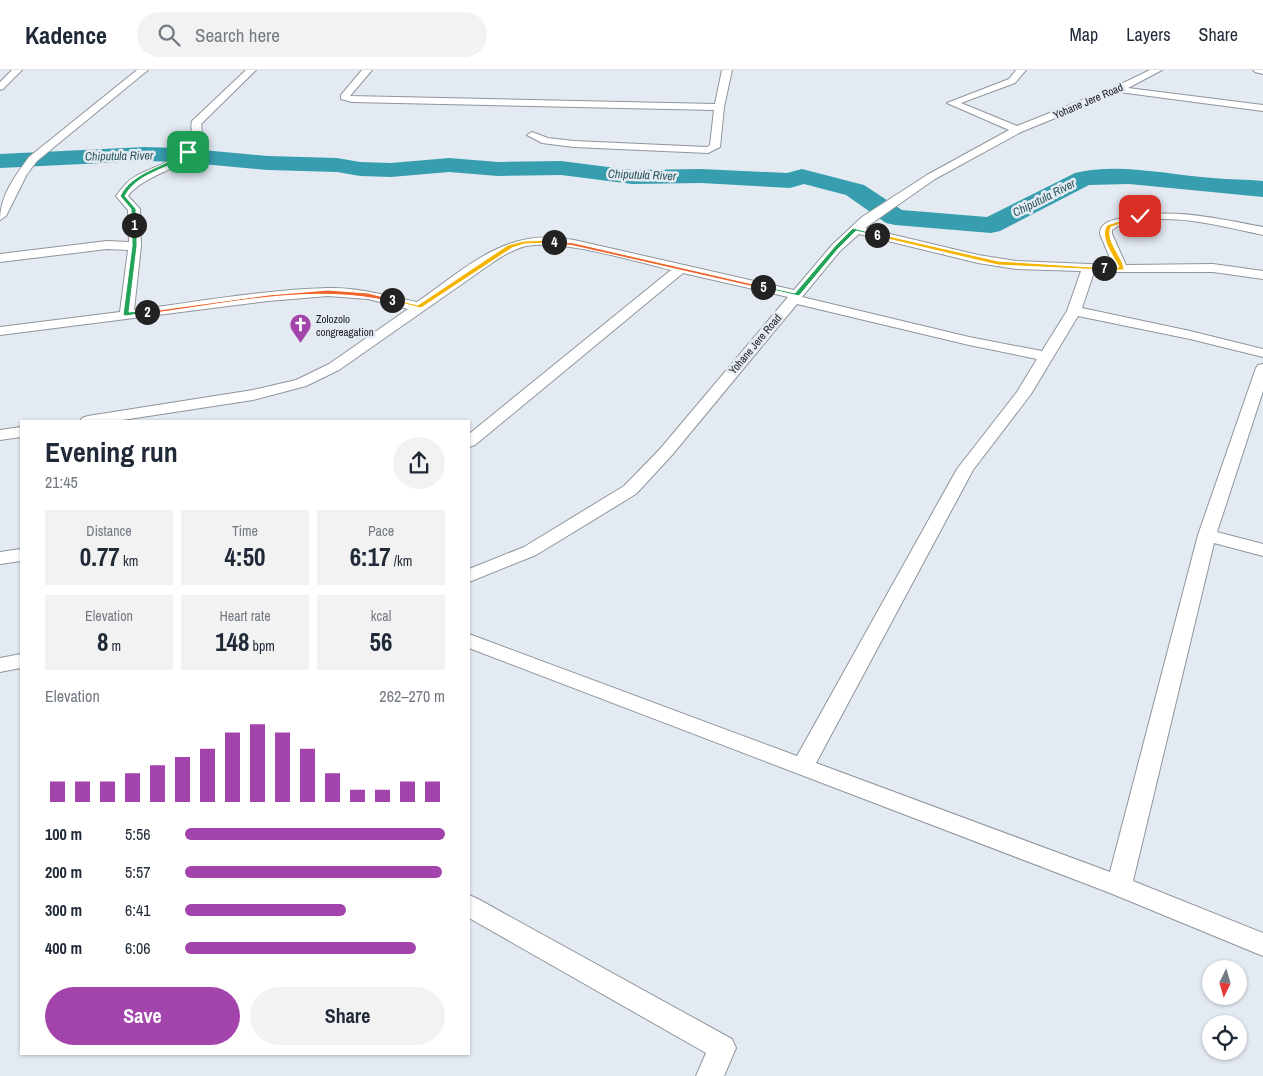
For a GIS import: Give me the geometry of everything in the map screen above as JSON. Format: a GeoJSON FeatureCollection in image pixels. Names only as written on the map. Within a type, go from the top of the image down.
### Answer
{"type":"FeatureCollection","features":[{"type":"Feature","properties":{"kind":"street"},"geometry":{"type":"LineString","coordinates":[[0,87],[17,70]]}},
{"type":"Feature","properties":{"kind":"street"},"geometry":{"type":"LineString","coordinates":[[0,216],[22,174],[33,160],[143,70]]}},
{"type":"Feature","properties":{"kind":"street"},"geometry":{"type":"LineString","coordinates":[[126,315],[135,246],[134,209],[122,196],[128,186],[149,172],[177,161],[188,152],[196,142],[196,123],[251,70]]}},
{"type":"Feature","properties":{"kind":"street"},"geometry":{"type":"LineString","coordinates":[[367,70],[344,97],[352,99],[719,107]]}},
{"type":"Feature","properties":{"kind":"street"},"geometry":{"type":"LineString","coordinates":[[532,135],[546,141],[574,144],[708,150],[716,147],[719,107],[727,70]]}},
{"type":"Feature","properties":{"kind":"street"},"geometry":{"type":"LineString","coordinates":[[1017,130],[952,104],[1012,81],[1021,70]]}},
{"type":"Feature","properties":{"kind":"street","name":"Yohane Jere Road"},"geometry":{"type":"LineString","coordinates":[[470,576],[530,551],[630,490],[666,452],[836,248],[855,229],[931,177],[1017,130],[1118,89],[1157,70]]}},
{"type":"Feature","properties":{"kind":"street"},"geometry":{"type":"LineString","coordinates":[[1258,70],[1263,70]]}},
{"type":"Feature","properties":{"kind":"street"},"geometry":{"type":"LineString","coordinates":[[1118,89],[1263,108]]}},
{"type":"Feature","properties":{"kind":"street"},"geometry":{"type":"LineString","coordinates":[[1122,269],[1107,238],[1106,230],[1109,226],[1123,221],[1152,214],[1177,214],[1263,231]]}},
{"type":"Feature","properties":{"kind":"street"},"geometry":{"type":"LineString","coordinates":[[855,229],[998,263],[1122,269],[1213,268],[1263,275]]}},
{"type":"Feature","properties":{"kind":"street"},"geometry":{"type":"LineString","coordinates":[[94,420],[253,395],[301,382],[334,367],[510,246],[539,241],[574,244],[681,268],[969,341],[1046,356]]}},
{"type":"Feature","properties":{"kind":"street"},"geometry":{"type":"LineString","coordinates":[[0,258],[107,246],[135,246]]}},
{"type":"Feature","properties":{"kind":"street"},"geometry":{"type":"LineString","coordinates":[[470,441],[681,268]]}},
{"type":"Feature","properties":{"kind":"street"},"geometry":{"type":"LineString","coordinates":[[802,767],[965,469],[1023,394],[1074,310],[1089,268]]}},
{"type":"Feature","properties":{"kind":"street"},"geometry":{"type":"LineString","coordinates":[[0,331],[268,296],[328,292],[368,295],[419,307]]}},
{"type":"Feature","properties":{"kind":"street"},"geometry":{"type":"LineString","coordinates":[[1074,310],[1263,353]]}},
{"type":"Feature","properties":{"kind":"street"},"geometry":{"type":"LineString","coordinates":[[1119,886],[1207,535],[1263,368]]}},
{"type":"Feature","properties":{"kind":"street"},"geometry":{"type":"LineString","coordinates":[[0,435],[20,432]]}},
{"type":"Feature","properties":{"kind":"street"},"geometry":{"type":"LineString","coordinates":[[1207,535],[1263,550]]}},
{"type":"Feature","properties":{"kind":"street"},"geometry":{"type":"LineString","coordinates":[[0,558],[20,555]]}},
{"type":"Feature","properties":{"kind":"street"},"geometry":{"type":"LineString","coordinates":[[470,641],[1119,886],[1263,945]]}},
{"type":"Feature","properties":{"kind":"street"},"geometry":{"type":"LineString","coordinates":[[0,666],[20,662]]}},
{"type":"Feature","properties":{"kind":"street"},"geometry":{"type":"LineString","coordinates":[[470,907],[722,1048],[710,1076]]}},
{"type":"Feature","properties":{"kind":"waterway","name":"Chiputula River"},"geometry":{"type":"LineString","coordinates":[[0,161],[144,154],[181,155],[268,163],[337,165],[360,169],[391,170],[449,165],[498,169],[561,168],[632,177],[701,176],[790,181],[802,176],[855,190],[895,217],[991,225],[1084,178],[1129,177],[1263,189]]}},
{"type":"Feature","properties":{"kind":"place","name":"Zolozolo congreagation"},"geometry":{"type":"Point","coordinates":[300,344]}},
{"type":"Feature","properties":{"kind":"route"},"geometry":{"type":"LineString","coordinates":[[188,152],[177,161],[149,172],[128,186],[122,196],[134,209],[135,246],[126,315],[268,296],[328,292],[368,295],[419,307],[510,246],[539,241],[574,244],[796,295],[836,248],[855,229],[998,263],[1122,269],[1107,238],[1106,230],[1115,223],[1140,216]]}}]}
